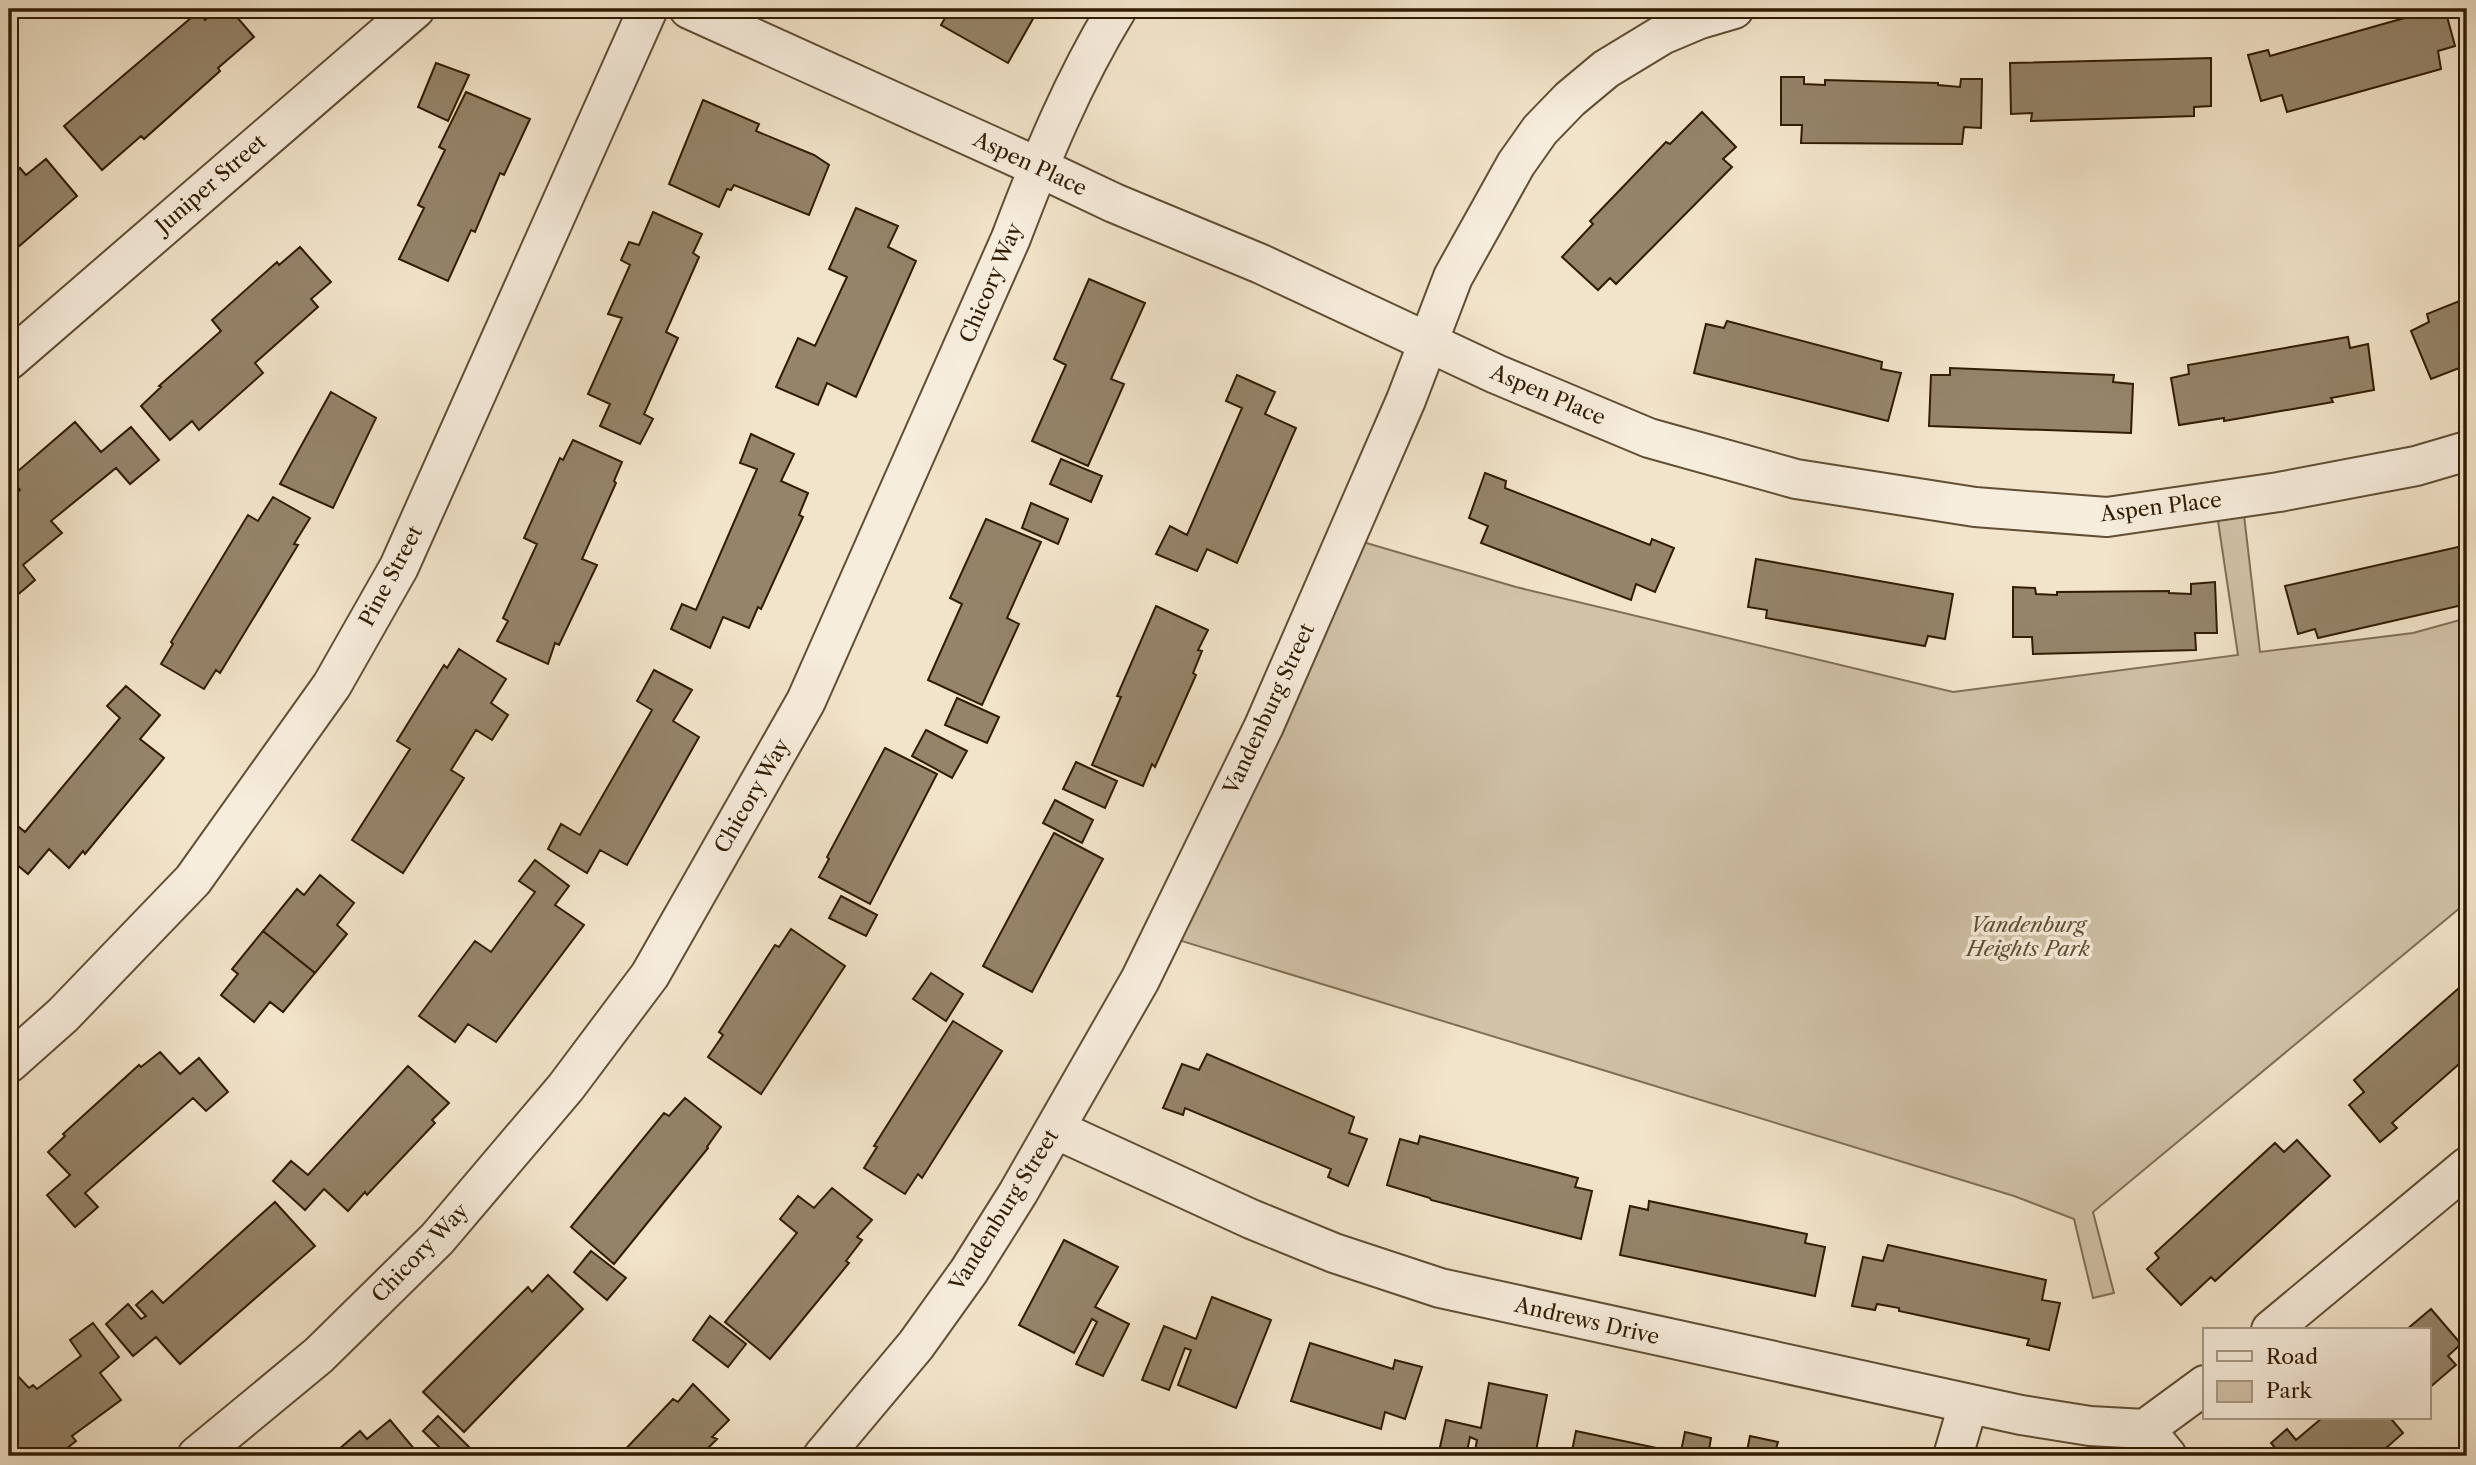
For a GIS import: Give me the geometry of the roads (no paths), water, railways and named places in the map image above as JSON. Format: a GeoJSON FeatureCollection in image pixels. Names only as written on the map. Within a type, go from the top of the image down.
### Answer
{"type":"FeatureCollection","features":[{"type":"Feature","properties":{"kind":"street","name":"Juniper Street"},"geometry":{"type":"LineString","coordinates":[[9,360],[415,9]]}},
{"type":"Feature","properties":{"kind":"street","name":"Pine Street"},"geometry":{"type":"LineString","coordinates":[[9,1063],[63,1015],[193,880],[332,685],[399,568],[648,9]]}},
{"type":"Feature","properties":{"kind":"street","name":"Aspen Place"},"geometry":{"type":"LineString","coordinates":[[689,9],[1114,204],[1261,264],[1496,374],[1649,438],[1796,479],[1975,507],[2107,517],[2279,492],[2416,466],[2467,452]]}},
{"type":"Feature","properties":{"kind":"street","name":"Chicory Way"},"geometry":{"type":"LineString","coordinates":[[197,1456],[319,1355],[438,1239],[566,1087],[650,975],[806,701],[1011,238],[1038,167],[1090,53],[1118,9]]}},
{"type":"Feature","properties":{"kind":"street","name":"Vandenburg Street"},"geometry":{"type":"LineString","coordinates":[[823,1456],[916,1345],[976,1260],[1140,980],[1264,726],[1429,342],[1453,278],[1516,164],[1548,122],[1570,99],[1606,69],[1651,42],[1700,19],[1734,9]]}},
{"type":"Feature","properties":{"kind":"street","name":"Andrews Drive"},"geometry":{"type":"LineString","coordinates":[[1055,1129],[1251,1219],[1334,1253],[1440,1288],[1968,1405],[2090,1426],[2156,1443]]}},
{"type":"Feature","properties":{"kind":"street"},"geometry":{"type":"LineString","coordinates":[[2273,1328],[2467,1167]]}},
{"type":"Feature","properties":{"kind":"street"},"geometry":{"type":"LineString","coordinates":[[2156,1443],[2203,1387]]}},
{"type":"Feature","properties":{"kind":"street"},"geometry":{"type":"LineString","coordinates":[[1953,1456],[1968,1405]]}},
{"type":"Feature","properties":{"kind":"park label","name":"Vandenburg Heights Park"},"geometry":{"type":"Point","coordinates":[2028,937]}}]}
